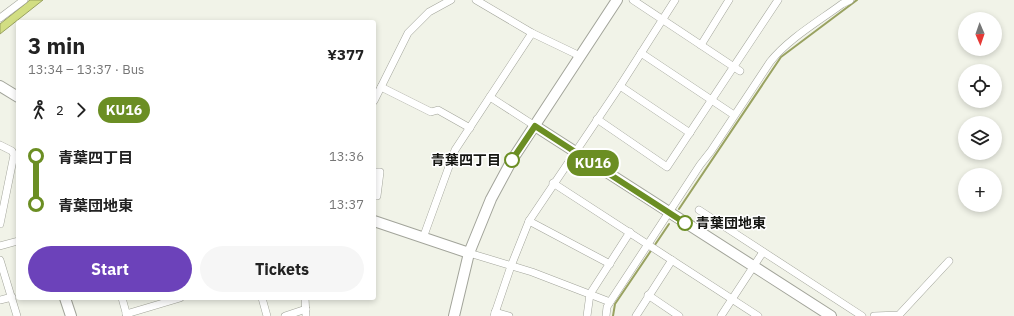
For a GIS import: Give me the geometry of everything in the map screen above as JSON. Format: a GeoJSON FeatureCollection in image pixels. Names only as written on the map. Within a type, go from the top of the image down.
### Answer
{"type":"FeatureCollection","features":[{"type":"Feature","properties":{"kind":"street"},"geometry":{"type":"LineString","coordinates":[[0,18],[24,0]]}},
{"type":"Feature","properties":{"kind":"street"},"geometry":{"type":"LineString","coordinates":[[376,96],[408,33],[429,12],[451,0]]}},
{"type":"Feature","properties":{"kind":"street"},"geometry":{"type":"LineString","coordinates":[[476,0],[532,33],[580,56]]}},
{"type":"Feature","properties":{"kind":"street"},"geometry":{"type":"LineString","coordinates":[[454,316],[469,253],[491,199],[512,160],[617,0]]}},
{"type":"Feature","properties":{"kind":"street"},"geometry":{"type":"LineString","coordinates":[[633,0],[737,69]]}},
{"type":"Feature","properties":{"kind":"street"},"geometry":{"type":"LineString","coordinates":[[509,316],[495,314],[511,266],[529,221],[620,86],[675,0]]}},
{"type":"Feature","properties":{"kind":"street"},"geometry":{"type":"LineString","coordinates":[[701,45],[729,0]]}},
{"type":"Feature","properties":{"kind":"street"},"geometry":{"type":"LineString","coordinates":[[597,120],[667,167],[712,99],[737,69],[778,0]]}},
{"type":"Feature","properties":{"kind":"street"},"geometry":{"type":"LineString","coordinates":[[606,316],[607,307],[610,302],[776,54],[842,4],[850,0]]}},
{"type":"Feature","properties":{"kind":"street"},"geometry":{"type":"LineString","coordinates":[[423,238],[455,150],[532,33]]}},
{"type":"Feature","properties":{"kind":"street"},"geometry":{"type":"LineString","coordinates":[[641,53],[734,115]]}},
{"type":"Feature","properties":{"kind":"street"},"geometry":{"type":"LineString","coordinates":[[0,86],[16,96]]}},
{"type":"Feature","properties":{"kind":"street"},"geometry":{"type":"LineString","coordinates":[[620,86],[690,133]]}},
{"type":"Feature","properties":{"kind":"street"},"geometry":{"type":"LineString","coordinates":[[381,87],[431,112],[438,110],[470,128]]}},
{"type":"Feature","properties":{"kind":"street"},"geometry":{"type":"LineString","coordinates":[[490,97],[831,316]]}},
{"type":"Feature","properties":{"kind":"street"},"geometry":{"type":"LineString","coordinates":[[0,144],[12,151],[14,155],[2,198],[0,224]]}},
{"type":"Feature","properties":{"kind":"street"},"geometry":{"type":"LineString","coordinates":[[376,172],[380,172],[380,178],[376,196]]}},
{"type":"Feature","properties":{"kind":"street"},"geometry":{"type":"LineString","coordinates":[[554,183],[758,316]]}},
{"type":"Feature","properties":{"kind":"street"},"geometry":{"type":"LineString","coordinates":[[699,210],[862,316]]}},
{"type":"Feature","properties":{"kind":"street"},"geometry":{"type":"LineString","coordinates":[[529,221],[610,264]]}},
{"type":"Feature","properties":{"kind":"street"},"geometry":{"type":"LineString","coordinates":[[376,222],[469,253],[532,272],[610,302]]}},
{"type":"Feature","properties":{"kind":"street"},"geometry":{"type":"LineString","coordinates":[[587,316],[590,294],[630,232]]}},
{"type":"Feature","properties":{"kind":"street"},"geometry":{"type":"LineString","coordinates":[[0,246],[16,242]]}},
{"type":"Feature","properties":{"kind":"street"},"geometry":{"type":"LineString","coordinates":[[721,316],[763,252]]}},
{"type":"Feature","properties":{"kind":"street"},"geometry":{"type":"LineString","coordinates":[[0,260],[17,316]]}},
{"type":"Feature","properties":{"kind":"street"},"geometry":{"type":"LineString","coordinates":[[636,316],[648,295],[672,260]]}},
{"type":"Feature","properties":{"kind":"street"},"geometry":{"type":"LineString","coordinates":[[874,316],[899,315],[949,261]]}},
{"type":"Feature","properties":{"kind":"street"},"geometry":{"type":"LineString","coordinates":[[648,295],[679,316]]}},
{"type":"Feature","properties":{"kind":"street"},"geometry":{"type":"LineString","coordinates":[[0,300],[12,297]]}},
{"type":"Feature","properties":{"kind":"street"},"geometry":{"type":"LineString","coordinates":[[66,300],[70,316]]}},
{"type":"Feature","properties":{"kind":"street"},"geometry":{"type":"LineString","coordinates":[[123,300],[127,315],[174,300]]}},
{"type":"Feature","properties":{"kind":"street"},"geometry":{"type":"LineString","coordinates":[[263,300],[267,316]]}},
{"type":"Feature","properties":{"kind":"street"},"geometry":{"type":"LineString","coordinates":[[285,316],[306,312],[305,300]]}},
{"type":"Feature","properties":{"kind":"shaded area"},"geometry":{"type":"Polygon","coordinates":[[[30,0],[43,0],[0,34],[0,24],[30,0]]]}},
{"type":"Feature","properties":{"kind":"waterway"},"geometry":{"type":"LineString","coordinates":[[679,209],[781,57],[857,0]]}},
{"type":"Feature","properties":{"kind":"waterway"},"geometry":{"type":"LineString","coordinates":[[613,316],[615,304],[669,224]]}},
{"type":"Feature","properties":{"kind":"bus line","name":"KU16"},"geometry":{"type":"LineString","coordinates":[[512,160],[535,126],[685,223]]}},
{"type":"Feature","properties":{"kind":"place","name":"青葉四丁目"},"geometry":{"type":"Point","coordinates":[512,160]}},
{"type":"Feature","properties":{"kind":"place","name":"青葉団地東"},"geometry":{"type":"Point","coordinates":[685,223]}}]}
